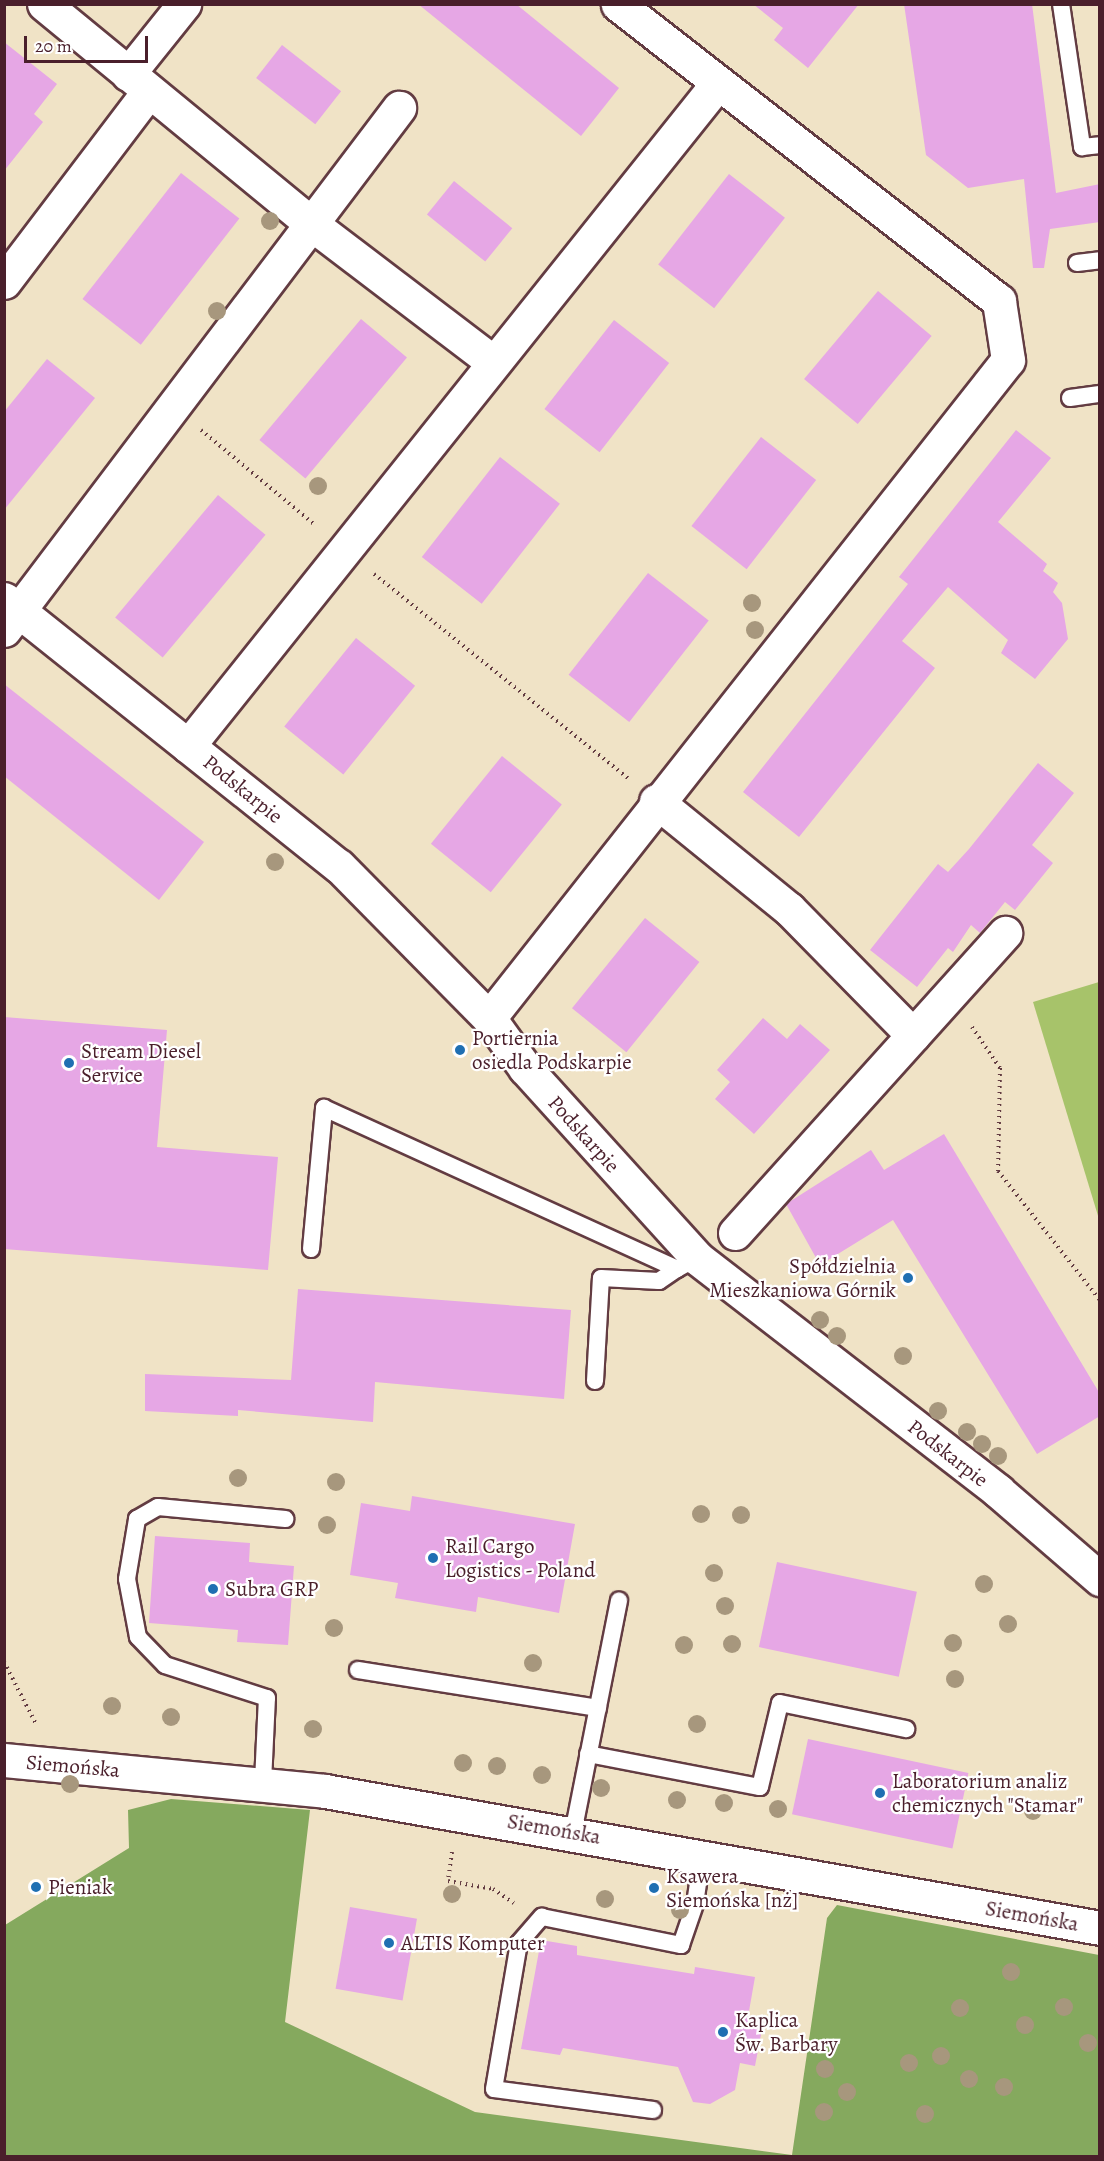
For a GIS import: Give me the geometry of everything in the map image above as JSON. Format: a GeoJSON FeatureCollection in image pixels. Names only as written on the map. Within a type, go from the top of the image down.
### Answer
{"type":"FeatureCollection","features":[{"type":"Feature","properties":{"kind":"street"},"geometry":{"type":"LineString","coordinates":[[44,4],[313,225],[493,362]]}},
{"type":"Feature","properties":{"kind":"street"},"geometry":{"type":"LineString","coordinates":[[4,282],[139,82],[184,4]]}},
{"type":"Feature","properties":{"kind":"street"},"geometry":{"type":"LineString","coordinates":[[489,1018],[656,801],[1008,360],[999,301],[717,84],[618,4]]}},
{"type":"Feature","properties":{"kind":"street"},"geometry":{"type":"LineString","coordinates":[[188,746],[717,84]]}},
{"type":"Feature","properties":{"kind":"street"},"geometry":{"type":"LineString","coordinates":[[9,613],[173,407],[313,225],[399,108]]}},
{"type":"Feature","properties":{"kind":"street","name":"Podskarpie"},"geometry":{"type":"LineString","coordinates":[[9,613],[188,746],[339,866],[489,1018],[525,1068],[687,1263],[998,1491],[1100,1580]]}},
{"type":"Feature","properties":{"kind":"street"},"geometry":{"type":"LineString","coordinates":[[656,801],[789,909],[914,1035]]}},
{"type":"Feature","properties":{"kind":"street"},"geometry":{"type":"LineString","coordinates":[[735,1233],[1005,933]]}},
{"type":"Feature","properties":{"kind":"street","name":"Siemońska"},"geometry":{"type":"LineString","coordinates":[[4,1760],[263,1782],[573,1833],[1100,1928]]}},
{"type":"Feature","properties":{"kind":"lane"},"geometry":{"type":"LineString","coordinates":[[1061,4],[1082,147],[1100,145]]}},
{"type":"Feature","properties":{"kind":"lane"},"geometry":{"type":"LineString","coordinates":[[1077,263],[1100,260]]}},
{"type":"Feature","properties":{"kind":"lane"},"geometry":{"type":"LineString","coordinates":[[1070,398],[1100,393]]}},
{"type":"Feature","properties":{"kind":"lane"},"geometry":{"type":"LineString","coordinates":[[311,1249],[324,1108],[687,1263]]}},
{"type":"Feature","properties":{"kind":"lane"},"geometry":{"type":"LineString","coordinates":[[595,1381],[601,1278],[659,1281],[687,1263]]}},
{"type":"Feature","properties":{"kind":"lane"},"geometry":{"type":"LineString","coordinates":[[263,1782],[267,1698],[165,1665],[138,1637],[127,1579],[136,1519],[158,1508],[285,1519]]}},
{"type":"Feature","properties":{"kind":"lane"},"geometry":{"type":"LineString","coordinates":[[573,1833],[619,1601]]}},
{"type":"Feature","properties":{"kind":"lane"},"geometry":{"type":"LineString","coordinates":[[358,1670],[598,1708]]}},
{"type":"Feature","properties":{"kind":"lane"},"geometry":{"type":"LineString","coordinates":[[588,1754],[760,1787],[780,1703],[906,1729]]}},
{"type":"Feature","properties":{"kind":"lane"},"geometry":{"type":"LineString","coordinates":[[653,2110],[494,2089],[519,1943],[542,1917],[681,1946],[695,1904],[702,1856]]}},
{"type":"Feature","properties":{"kind":"path"},"geometry":{"type":"LineString","coordinates":[[173,407],[344,549],[656,801]]}},
{"type":"Feature","properties":{"kind":"path"},"geometry":{"type":"LineString","coordinates":[[944,1001],[965,1017],[1000,1068],[998,1171],[1100,1300]]}},
{"type":"Feature","properties":{"kind":"path"},"geometry":{"type":"LineString","coordinates":[[4,1662],[39,1730]]}},
{"type":"Feature","properties":{"kind":"path"},"geometry":{"type":"LineString","coordinates":[[454,1840],[448,1881],[493,1889],[521,1909]]}},
{"type":"Feature","properties":{"kind":"green space"},"geometry":{"type":"Polygon","coordinates":[[[1100,982],[1099,1219],[1033,1002],[1100,982]]]}},
{"type":"Feature","properties":{"kind":"green space"},"geometry":{"type":"Polygon","coordinates":[[[171,1799],[310,1810],[285,2022],[475,2112],[792,2155],[827,1918],[837,1905],[1099,1955],[1099,2156],[5,2156],[5,1925],[129,1848],[128,1810],[171,1799]]]}},
{"type":"Feature","properties":{"kind":"building"},"geometry":{"type":"Polygon","coordinates":[[[418,4],[516,4],[619,88],[581,136],[418,4]]]}},
{"type":"Feature","properties":{"kind":"building"},"geometry":{"type":"Polygon","coordinates":[[[753,4],[859,4],[808,68],[774,40],[783,28],[753,4]]]}},
{"type":"Feature","properties":{"kind":"building"},"geometry":{"type":"Polygon","coordinates":[[[904,4],[1032,4],[1056,193],[1100,184],[1100,222],[1050,229],[1044,268],[1033,268],[1024,179],[968,188],[926,155],[904,4]]]}},
{"type":"Feature","properties":{"kind":"building"},"geometry":{"type":"Polygon","coordinates":[[[4,42],[57,84],[34,114],[43,122],[4,171],[4,42]]]}},
{"type":"Feature","properties":{"kind":"building"},"geometry":{"type":"Polygon","coordinates":[[[282,45],[341,91],[315,124],[256,78],[282,45]]]}},
{"type":"Feature","properties":{"kind":"building"},"geometry":{"type":"Polygon","coordinates":[[[181,173],[239,219],[141,345],[82,299],[181,173]]]}},
{"type":"Feature","properties":{"kind":"building"},"geometry":{"type":"Polygon","coordinates":[[[729,174],[785,218],[714,308],[658,265],[729,174]]]}},
{"type":"Feature","properties":{"kind":"building"},"geometry":{"type":"Polygon","coordinates":[[[454,181],[512,228],[485,262],[427,214],[454,181]]]}},
{"type":"Feature","properties":{"kind":"building"},"geometry":{"type":"Polygon","coordinates":[[[878,291],[932,336],[858,424],[804,379],[878,291]]]}},
{"type":"Feature","properties":{"kind":"building"},"geometry":{"type":"Polygon","coordinates":[[[361,319],[407,358],[305,479],[259,440],[361,319]]]}},
{"type":"Feature","properties":{"kind":"building"},"geometry":{"type":"Polygon","coordinates":[[[614,320],[669,363],[600,452],[544,409],[614,320]]]}},
{"type":"Feature","properties":{"kind":"building"},"geometry":{"type":"Polygon","coordinates":[[[47,359],[95,398],[4,510],[4,412],[47,359]]]}},
{"type":"Feature","properties":{"kind":"building"},"geometry":{"type":"Polygon","coordinates":[[[1016,430],[1051,458],[998,522],[1047,564],[1043,571],[1058,583],[1053,592],[1062,603],[1068,639],[1035,679],[1001,653],[1008,640],[948,587],[902,641],[935,668],[799,837],[743,792],[908,584],[899,577],[1016,430]]]}},
{"type":"Feature","properties":{"kind":"building"},"geometry":{"type":"Polygon","coordinates":[[[761,437],[816,480],[747,569],[691,526],[761,437]]]}},
{"type":"Feature","properties":{"kind":"building"},"geometry":{"type":"Polygon","coordinates":[[[500,457],[560,504],[482,604],[422,557],[500,457]]]}},
{"type":"Feature","properties":{"kind":"building"},"geometry":{"type":"Polygon","coordinates":[[[218,495],[265,535],[163,657],[115,618],[218,495]]]}},
{"type":"Feature","properties":{"kind":"building"},"geometry":{"type":"Polygon","coordinates":[[[648,573],[709,620],[629,722],[569,675],[648,573]]]}},
{"type":"Feature","properties":{"kind":"building"},"geometry":{"type":"Polygon","coordinates":[[[356,638],[415,686],[343,774],[284,727],[356,638]]]}},
{"type":"Feature","properties":{"kind":"building"},"geometry":{"type":"Polygon","coordinates":[[[4,684],[204,842],[159,900],[4,776],[4,684]]]}},
{"type":"Feature","properties":{"kind":"building"},"geometry":{"type":"Polygon","coordinates":[[[502,756],[562,804],[491,892],[431,844],[502,756]]]}},
{"type":"Feature","properties":{"kind":"building"},"geometry":{"type":"Polygon","coordinates":[[[1038,763],[1074,793],[1032,845],[1053,863],[1015,910],[1005,902],[980,933],[971,925],[953,952],[948,948],[917,987],[870,950],[938,864],[948,872],[1038,763]]]}},
{"type":"Feature","properties":{"kind":"building"},"geometry":{"type":"Polygon","coordinates":[[[645,918],[699,962],[626,1052],[572,1008],[645,918]]]}},
{"type":"Feature","properties":{"kind":"building"},"geometry":{"type":"Polygon","coordinates":[[[4,1017],[167,1030],[157,1147],[278,1157],[268,1270],[4,1249],[4,1017]]]}},
{"type":"Feature","properties":{"kind":"building"},"geometry":{"type":"Polygon","coordinates":[[[763,1018],[787,1039],[800,1024],[830,1050],[754,1134],[715,1099],[730,1082],[717,1070],[763,1018]]]}},
{"type":"Feature","properties":{"kind":"building"},"geometry":{"type":"Polygon","coordinates":[[[944,1134],[1100,1394],[1100,1416],[1037,1454],[893,1220],[820,1265],[786,1204],[871,1150],[884,1170],[944,1134]]]}},
{"type":"Feature","properties":{"kind":"building"},"geometry":{"type":"Polygon","coordinates":[[[298,1289],[571,1310],[564,1399],[375,1382],[373,1422],[238,1410],[238,1416],[145,1411],[145,1374],[291,1380],[298,1289]]]}},
{"type":"Feature","properties":{"kind":"building"},"geometry":{"type":"Polygon","coordinates":[[[412,1496],[575,1524],[559,1613],[478,1597],[476,1612],[395,1598],[398,1583],[350,1575],[361,1503],[410,1511],[412,1496]]]}},
{"type":"Feature","properties":{"kind":"building"},"geometry":{"type":"Polygon","coordinates":[[[155,1536],[250,1543],[249,1562],[294,1566],[288,1645],[237,1642],[238,1630],[149,1623],[155,1536]]]}},
{"type":"Feature","properties":{"kind":"building"},"geometry":{"type":"Polygon","coordinates":[[[777,1562],[917,1592],[899,1677],[759,1647],[777,1562]]]}},
{"type":"Feature","properties":{"kind":"building","name":"Laboratorium analiz chemicznych \"Stamar\""},"geometry":{"type":"Polygon","coordinates":[[[808,1739],[968,1773],[952,1848],[792,1814],[808,1739]]]}},
{"type":"Feature","properties":{"kind":"building"},"geometry":{"type":"Polygon","coordinates":[[[350,1907],[417,1919],[403,2001],[336,1989],[350,1907]]]}},
{"type":"Feature","properties":{"kind":"building"},"geometry":{"type":"Polygon","coordinates":[[[541,1940],[577,1946],[577,1955],[694,1974],[695,1967],[755,1977],[748,2017],[764,2019],[755,2066],[740,2063],[735,2090],[710,2104],[693,2102],[678,2067],[563,2048],[560,2055],[521,2049],[541,1940]]]}},
{"type":"Feature","properties":{"kind":"place","name":"Portiernia osiedla Podskarpie"},"geometry":{"type":"Point","coordinates":[460,1050]}},
{"type":"Feature","properties":{"kind":"place","name":"Stream Diesel Service"},"geometry":{"type":"Point","coordinates":[69,1063]}},
{"type":"Feature","properties":{"kind":"place","name":"Spółdzielnia Mieszkaniowa Górnik"},"geometry":{"type":"Point","coordinates":[908,1278]}},
{"type":"Feature","properties":{"kind":"place","name":"Rail Cargo Logistics - Poland"},"geometry":{"type":"Point","coordinates":[433,1558]}},
{"type":"Feature","properties":{"kind":"place","name":"Subra GRP"},"geometry":{"type":"Point","coordinates":[213,1589]}},
{"type":"Feature","properties":{"kind":"place","name":"Laboratorium analiz chemicznych \"Stamar\""},"geometry":{"type":"Point","coordinates":[880,1793]}},
{"type":"Feature","properties":{"kind":"place","name":"Pieniak"},"geometry":{"type":"Point","coordinates":[36,1887]}},
{"type":"Feature","properties":{"kind":"place","name":"Ksawera Siemońska [nż]"},"geometry":{"type":"Point","coordinates":[654,1888]}},
{"type":"Feature","properties":{"kind":"place","name":"ALTIS Komputer"},"geometry":{"type":"Point","coordinates":[389,1943]}},
{"type":"Feature","properties":{"kind":"place","name":"Kaplica Św. Barbary"},"geometry":{"type":"Point","coordinates":[723,2032]}}]}
